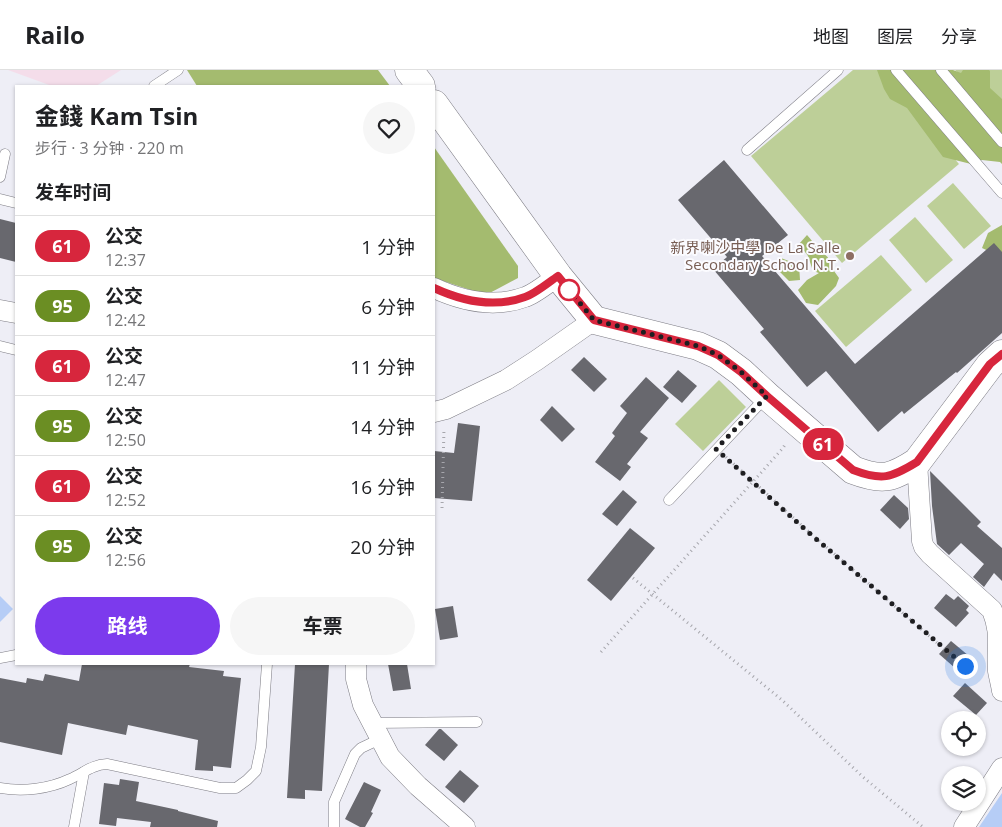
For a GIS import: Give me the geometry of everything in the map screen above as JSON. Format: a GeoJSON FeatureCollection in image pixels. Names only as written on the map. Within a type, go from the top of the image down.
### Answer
{"type":"FeatureCollection","features":[{"type":"Feature","properties":{"kind":"street"},"geometry":{"type":"LineString","coordinates":[[409,70],[420,85]]}},
{"type":"Feature","properties":{"kind":"street"},"geometry":{"type":"LineString","coordinates":[[435,105],[558,276],[594,320],[698,346],[718,355],[741,372],[853,470],[870,476],[889,476],[901,472],[917,462],[990,364],[1002,354]]}},
{"type":"Feature","properties":{"kind":"street"},"geometry":{"type":"LineString","coordinates":[[435,288],[450,296],[487,303],[508,302],[527,297],[558,276]]}},
{"type":"Feature","properties":{"kind":"street"},"geometry":{"type":"LineString","coordinates":[[0,310],[15,313]]}},
{"type":"Feature","properties":{"kind":"street"},"geometry":{"type":"LineString","coordinates":[[439,417],[446,409],[506,380],[594,320]]}},
{"type":"Feature","properties":{"kind":"street"},"geometry":{"type":"LineString","coordinates":[[917,462],[922,541],[924,547],[992,610],[1001,629],[998,670],[1002,691]]}},
{"type":"Feature","properties":{"kind":"street"},"geometry":{"type":"LineString","coordinates":[[356,665],[356,679],[363,706],[390,757],[418,786],[465,827]]}},
{"type":"Feature","properties":{"kind":"street"},"geometry":{"type":"LineString","coordinates":[[964,827],[1002,768]]}},
{"type":"Feature","properties":{"kind":"lane"},"geometry":{"type":"LineString","coordinates":[[156,85],[178,70]]}},
{"type":"Feature","properties":{"kind":"lane"},"geometry":{"type":"LineString","coordinates":[[747,150],[838,70]]}},
{"type":"Feature","properties":{"kind":"lane"},"geometry":{"type":"LineString","coordinates":[[896,70],[1002,194]]}},
{"type":"Feature","properties":{"kind":"lane"},"geometry":{"type":"LineString","coordinates":[[944,71],[1002,142]]}},
{"type":"Feature","properties":{"kind":"lane"},"geometry":{"type":"LineString","coordinates":[[0,177],[5,154]]}},
{"type":"Feature","properties":{"kind":"lane"},"geometry":{"type":"LineString","coordinates":[[0,200],[15,204]]}},
{"type":"Feature","properties":{"kind":"lane"},"geometry":{"type":"LineString","coordinates":[[0,346],[15,350]]}},
{"type":"Feature","properties":{"kind":"lane"},"geometry":{"type":"LineString","coordinates":[[668,500],[767,396]]}},
{"type":"Feature","properties":{"kind":"lane"},"geometry":{"type":"LineString","coordinates":[[0,658],[15,655]]}},
{"type":"Feature","properties":{"kind":"lane"},"geometry":{"type":"LineString","coordinates":[[0,788],[21,790],[54,785],[84,772],[90,767],[98,764],[107,764],[220,788],[236,788],[248,780],[256,771],[259,762],[267,665]]}},
{"type":"Feature","properties":{"kind":"lane"},"geometry":{"type":"LineString","coordinates":[[334,827],[334,802],[356,754],[376,731],[477,722]]}},
{"type":"Feature","properties":{"kind":"lane"},"geometry":{"type":"LineString","coordinates":[[74,827],[84,772]]}},
{"type":"Feature","properties":{"kind":"path"},"geometry":{"type":"LineString","coordinates":[[439,417],[442,508]]}},
{"type":"Feature","properties":{"kind":"path"},"geometry":{"type":"LineString","coordinates":[[601,652],[783,448],[796,421]]}},
{"type":"Feature","properties":{"kind":"path"},"geometry":{"type":"LineString","coordinates":[[716,449],[808,532],[965,666]]}},
{"type":"Feature","properties":{"kind":"path"},"geometry":{"type":"LineString","coordinates":[[633,578],[782,700],[863,777],[923,827]]}},
{"type":"Feature","properties":{"kind":"shaded area"},"geometry":{"type":"Polygon","coordinates":[[[8,70],[121,70],[98,85],[49,85],[8,70]]]}},
{"type":"Feature","properties":{"kind":"green space"},"geometry":{"type":"Polygon","coordinates":[[[187,70],[378,70],[389,85],[196,85],[187,70]]]}},
{"type":"Feature","properties":{"kind":"green space"},"geometry":{"type":"Polygon","coordinates":[[[853,70],[879,70],[959,164],[842,263],[751,156],[853,70]]]}},
{"type":"Feature","properties":{"kind":"green space"},"geometry":{"type":"Polygon","coordinates":[[[877,70],[953,70],[961,73],[963,70],[989,70],[990,88],[1002,99],[1002,164],[1000,162],[982,160],[971,164],[943,157],[907,108],[890,99],[877,70]]]}},
{"type":"Feature","properties":{"kind":"green space"},"geometry":{"type":"Polygon","coordinates":[[[955,70],[1002,70],[1002,124],[957,72],[955,70]]]}},
{"type":"Feature","properties":{"kind":"green space"},"geometry":{"type":"Polygon","coordinates":[[[435,148],[518,266],[518,278],[486,295],[435,278],[435,148]]]}},
{"type":"Feature","properties":{"kind":"green space"},"geometry":{"type":"Polygon","coordinates":[[[953,183],[991,226],[964,249],[927,206],[953,183]]]}},
{"type":"Feature","properties":{"kind":"green space"},"geometry":{"type":"Polygon","coordinates":[[[915,217],[953,260],[926,283],[889,240],[915,217]]]}},
{"type":"Feature","properties":{"kind":"green space"},"geometry":{"type":"Polygon","coordinates":[[[1002,225],[1002,262],[997,255],[982,248],[988,233],[1002,225]]]}},
{"type":"Feature","properties":{"kind":"green space"},"geometry":{"type":"Polygon","coordinates":[[[807,235],[817,248],[828,257],[830,271],[834,271],[839,278],[836,286],[818,305],[806,303],[798,290],[807,280],[819,273],[813,271],[808,256],[799,244],[807,235]]]}},
{"type":"Feature","properties":{"kind":"green space"},"geometry":{"type":"Polygon","coordinates":[[[881,255],[912,290],[846,347],[815,311],[881,255]]]}},
{"type":"Feature","properties":{"kind":"green space"},"geometry":{"type":"Polygon","coordinates":[[[781,258],[799,265],[800,280],[789,281],[779,271],[781,258]]]}},
{"type":"Feature","properties":{"kind":"green space"},"geometry":{"type":"Polygon","coordinates":[[[719,380],[746,407],[703,451],[675,424],[719,380]]]}},
{"type":"Feature","properties":{"kind":"water"},"geometry":{"type":"Polygon","coordinates":[[[0,596],[13,609],[0,622],[0,596]]]}},
{"type":"Feature","properties":{"kind":"water"},"geometry":{"type":"Polygon","coordinates":[[[1002,793],[1002,827],[979,827],[1002,793]]]}},
{"type":"Feature","properties":{"kind":"building"},"geometry":{"type":"Polygon","coordinates":[[[724,160],[788,235],[762,256],[855,364],[994,243],[1002,252],[1002,333],[957,373],[904,414],[902,411],[878,432],[826,371],[807,387],[760,332],[764,329],[713,269],[727,257],[678,200],[724,160]]]}},
{"type":"Feature","properties":{"kind":"building"},"geometry":{"type":"Polygon","coordinates":[[[0,219],[15,223],[15,262],[0,258],[0,219]]]}},
{"type":"Feature","properties":{"kind":"building"},"geometry":{"type":"Polygon","coordinates":[[[584,357],[607,379],[594,392],[571,370],[584,357]]]}},
{"type":"Feature","properties":{"kind":"building"},"geometry":{"type":"Polygon","coordinates":[[[678,370],[697,386],[682,403],[663,387],[678,370]]]}},
{"type":"Feature","properties":{"kind":"building"},"geometry":{"type":"Polygon","coordinates":[[[646,377],[669,398],[640,432],[648,438],[627,464],[631,467],[620,481],[595,462],[615,436],[612,433],[627,413],[620,406],[646,377]]]}},
{"type":"Feature","properties":{"kind":"building"},"geometry":{"type":"Polygon","coordinates":[[[552,406],[575,429],[562,442],[540,420],[552,406]]]}},
{"type":"Feature","properties":{"kind":"building"},"geometry":{"type":"Polygon","coordinates":[[[458,423],[480,426],[472,501],[435,498],[435,451],[454,453],[458,423]]]}},
{"type":"Feature","properties":{"kind":"building"},"geometry":{"type":"Polygon","coordinates":[[[930,471],[981,522],[977,526],[1002,548],[1002,581],[994,573],[984,587],[973,577],[984,564],[961,543],[949,555],[937,544],[930,471]]]}},
{"type":"Feature","properties":{"kind":"building"},"geometry":{"type":"Polygon","coordinates":[[[623,490],[637,502],[617,526],[602,514],[623,490]]]}},
{"type":"Feature","properties":{"kind":"building"},"geometry":{"type":"Polygon","coordinates":[[[894,495],[908,508],[909,519],[900,529],[880,510],[894,495]]]}},
{"type":"Feature","properties":{"kind":"building"},"geometry":{"type":"Polygon","coordinates":[[[630,528],[655,548],[611,601],[587,580],[630,528]]]}},
{"type":"Feature","properties":{"kind":"building"},"geometry":{"type":"Polygon","coordinates":[[[946,594],[954,600],[958,596],[969,606],[966,610],[969,613],[956,627],[934,608],[946,594]]]}},
{"type":"Feature","properties":{"kind":"building"},"geometry":{"type":"Polygon","coordinates":[[[453,606],[458,637],[440,640],[435,609],[453,606]]]}},
{"type":"Feature","properties":{"kind":"building"},"geometry":{"type":"Polygon","coordinates":[[[951,641],[975,661],[963,675],[939,654],[951,641]]]}},
{"type":"Feature","properties":{"kind":"building"},"geometry":{"type":"Polygon","coordinates":[[[82,665],[190,665],[189,667],[224,671],[223,676],[241,678],[231,768],[213,766],[213,771],[195,770],[198,740],[128,725],[126,735],[68,723],[62,755],[0,742],[0,678],[26,683],[27,678],[43,681],[45,674],[79,681],[82,665]]]}},
{"type":"Feature","properties":{"kind":"building"},"geometry":{"type":"Polygon","coordinates":[[[295,665],[329,665],[322,791],[305,790],[305,799],[287,798],[295,665]]]}},
{"type":"Feature","properties":{"kind":"building"},"geometry":{"type":"Polygon","coordinates":[[[388,665],[407,665],[411,689],[393,691],[388,665]]]}},
{"type":"Feature","properties":{"kind":"building"},"geometry":{"type":"Polygon","coordinates":[[[965,683],[987,703],[980,711],[971,711],[953,696],[965,683]]]}},
{"type":"Feature","properties":{"kind":"building"},"geometry":{"type":"Polygon","coordinates":[[[439,729],[458,745],[444,761],[425,745],[439,729]]]}},
{"type":"Feature","properties":{"kind":"building"},"geometry":{"type":"Polygon","coordinates":[[[460,770],[479,786],[464,803],[445,787],[460,770]]]}},
{"type":"Feature","properties":{"kind":"building"},"geometry":{"type":"Polygon","coordinates":[[[120,779],[139,782],[136,801],[218,821],[217,827],[150,827],[151,822],[117,818],[116,826],[99,824],[104,783],[119,785],[120,779]]]}},
{"type":"Feature","properties":{"kind":"building"},"geometry":{"type":"Polygon","coordinates":[[[364,782],[381,790],[371,812],[373,813],[365,827],[360,827],[345,819],[364,782]]]}},
{"type":"Feature","properties":{"kind":"bus line","name":"61"},"geometry":{"type":"LineString","coordinates":[[435,288],[450,296],[487,303],[508,302],[527,297],[558,276],[594,320],[698,346],[718,355],[741,372],[853,470],[870,476],[889,476],[901,472],[917,462],[990,364],[1002,354]]}},
{"type":"Feature","properties":{"kind":"place","name":"新界喇沙中學 De La Salle Secondary School N.T."},"geometry":{"type":"Point","coordinates":[850,256]}},
{"type":"Feature","properties":{"kind":"route"},"geometry":{"type":"LineString","coordinates":[[569,290],[594,320],[698,346],[718,355],[741,372],[767,396],[716,449],[808,532],[965,666]]}}]}
